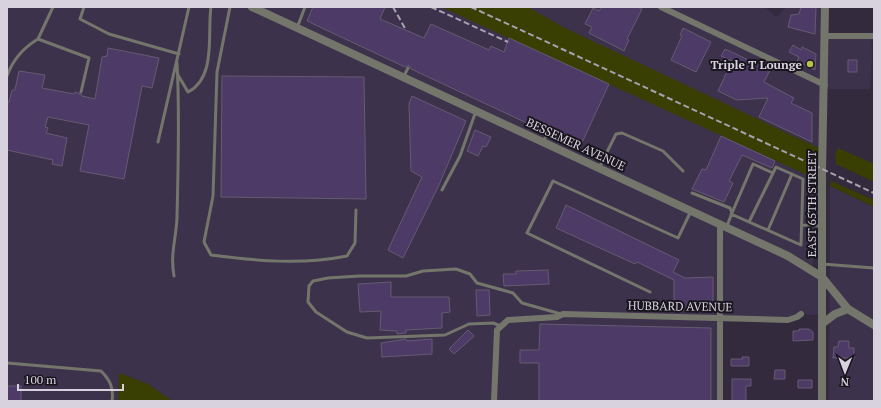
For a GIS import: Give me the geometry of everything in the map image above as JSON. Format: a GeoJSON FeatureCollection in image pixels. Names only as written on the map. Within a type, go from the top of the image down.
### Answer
{"type":"FeatureCollection","features":[{"type":"Feature","properties":{"kind":"street","name":"BESSEMER AVENUE"},"geometry":{"type":"LineString","coordinates":[[252,7],[788,256],[822,277],[848,308],[864,320],[874,325]]}},
{"type":"Feature","properties":{"kind":"street"},"geometry":{"type":"LineString","coordinates":[[661,7],[825,85]]}},
{"type":"Feature","properties":{"kind":"street","name":"EAST 65TH STREET"},"geometry":{"type":"LineString","coordinates":[[822,401],[822,226],[826,7]]}},
{"type":"Feature","properties":{"kind":"street"},"geometry":{"type":"LineString","coordinates":[[825,36],[874,36]]}},
{"type":"Feature","properties":{"kind":"street"},"geometry":{"type":"LineString","coordinates":[[720,401],[720,318],[723,226]]}},
{"type":"Feature","properties":{"kind":"street"},"geometry":{"type":"LineString","coordinates":[[823,323],[835,314],[848,308]]}},
{"type":"Feature","properties":{"kind":"street","name":"HUBBARD AVENUE"},"geometry":{"type":"LineString","coordinates":[[501,326],[508,320],[560,316],[792,320],[801,314]]}},
{"type":"Feature","properties":{"kind":"street"},"geometry":{"type":"LineString","coordinates":[[494,401],[497,330],[501,326]]}},
{"type":"Feature","properties":{"kind":"lane"},"geometry":{"type":"LineString","coordinates":[[7,76],[17,56],[25,47],[38,39],[53,7]]}},
{"type":"Feature","properties":{"kind":"lane"},"geometry":{"type":"LineString","coordinates":[[84,7],[80,19],[103,31],[178,54]]}},
{"type":"Feature","properties":{"kind":"lane"},"geometry":{"type":"LineString","coordinates":[[174,276],[171,259],[176,235],[180,103],[177,63],[189,7]]}},
{"type":"Feature","properties":{"kind":"lane"},"geometry":{"type":"LineString","coordinates":[[177,73],[188,92],[193,90],[203,76],[207,65],[211,7]]}},
{"type":"Feature","properties":{"kind":"lane"},"geometry":{"type":"LineString","coordinates":[[230,7],[217,72],[213,196],[204,242],[211,255],[251,260],[320,262],[347,256],[355,243],[356,210]]}},
{"type":"Feature","properties":{"kind":"lane"},"geometry":{"type":"LineString","coordinates":[[297,28],[305,7]]}},
{"type":"Feature","properties":{"kind":"lane"},"geometry":{"type":"LineString","coordinates":[[38,39],[89,58],[81,92]]}},
{"type":"Feature","properties":{"kind":"lane"},"geometry":{"type":"LineString","coordinates":[[158,142],[177,63]]}},
{"type":"Feature","properties":{"kind":"lane"},"geometry":{"type":"LineString","coordinates":[[404,78],[408,68]]}},
{"type":"Feature","properties":{"kind":"lane"},"geometry":{"type":"LineString","coordinates":[[442,190],[460,156],[476,111]]}},
{"type":"Feature","properties":{"kind":"lane"},"geometry":{"type":"LineString","coordinates":[[543,142],[548,132]]}},
{"type":"Feature","properties":{"kind":"lane"},"geometry":{"type":"LineString","coordinates":[[599,168],[616,134],[622,133],[663,151],[683,171]]}},
{"type":"Feature","properties":{"kind":"lane"},"geometry":{"type":"LineString","coordinates":[[723,226],[732,213],[754,164],[774,174]]}},
{"type":"Feature","properties":{"kind":"lane"},"geometry":{"type":"LineString","coordinates":[[692,193],[730,208],[732,213],[749,222],[801,245],[803,179],[776,168],[749,222]]}},
{"type":"Feature","properties":{"kind":"lane"},"geometry":{"type":"LineString","coordinates":[[768,230],[792,174]]}},
{"type":"Feature","properties":{"kind":"lane"},"geometry":{"type":"LineString","coordinates":[[650,292],[527,233],[553,182],[678,238],[691,211]]}},
{"type":"Feature","properties":{"kind":"lane"},"geometry":{"type":"LineString","coordinates":[[802,225],[822,226]]}},
{"type":"Feature","properties":{"kind":"lane"},"geometry":{"type":"LineString","coordinates":[[822,264],[874,268]]}},
{"type":"Feature","properties":{"kind":"lane"},"geometry":{"type":"LineString","coordinates":[[501,326],[493,323],[469,324],[445,335],[366,338],[347,332],[316,312],[308,302],[309,286],[313,281],[328,278],[406,276],[423,271],[456,269],[470,274],[477,283],[513,293],[522,303],[560,316]]}},
{"type":"Feature","properties":{"kind":"lane"},"geometry":{"type":"LineString","coordinates":[[7,363],[101,371],[110,380],[113,395],[112,401]]}},
{"type":"Feature","properties":{"kind":"shaded area"},"geometry":{"type":"Polygon","coordinates":[[[7,7],[765,7],[777,17],[786,7],[825,7],[825,36],[871,36],[872,53],[870,89],[825,89],[823,169],[812,270],[822,277],[823,315],[801,314],[797,317],[721,318],[720,401],[172,401],[148,384],[119,373],[118,401],[7,401],[7,7]]]}},
{"type":"Feature","properties":{"kind":"shaded area"},"geometry":{"type":"Polygon","coordinates":[[[830,186],[874,207],[874,401],[829,401],[830,186]]]}},
{"type":"Feature","properties":{"kind":"green space"},"geometry":{"type":"Polygon","coordinates":[[[441,7],[528,7],[563,27],[823,150],[822,182],[441,7]]]}},
{"type":"Feature","properties":{"kind":"green space"},"geometry":{"type":"Polygon","coordinates":[[[838,148],[874,164],[874,182],[836,164],[835,155],[838,148]]]}},
{"type":"Feature","properties":{"kind":"green space"},"geometry":{"type":"Polygon","coordinates":[[[831,181],[874,200],[874,207],[830,186],[831,181]]]}},
{"type":"Feature","properties":{"kind":"green space"},"geometry":{"type":"Polygon","coordinates":[[[119,373],[148,384],[172,401],[118,401],[119,373]]]}},
{"type":"Feature","properties":{"kind":"building"},"geometry":{"type":"Polygon","coordinates":[[[313,7],[385,7],[380,19],[424,38],[431,24],[489,50],[491,46],[504,52],[509,38],[609,84],[580,147],[550,133],[548,129],[544,131],[411,69],[409,65],[405,67],[307,21],[313,7]]]}},
{"type":"Feature","properties":{"kind":"building"},"geometry":{"type":"Polygon","coordinates":[[[602,7],[638,7],[642,9],[627,39],[629,40],[624,51],[589,33],[592,27],[585,24],[593,8],[599,11],[602,7]]]}},
{"type":"Feature","properties":{"kind":"building"},"geometry":{"type":"Polygon","coordinates":[[[801,7],[816,7],[815,34],[788,27],[791,15],[799,14],[801,7]]]}},
{"type":"Feature","properties":{"kind":"building"},"geometry":{"type":"Polygon","coordinates":[[[683,28],[711,42],[696,72],[671,60],[682,36],[680,35],[683,28]]]}},
{"type":"Feature","properties":{"kind":"building"},"geometry":{"type":"Polygon","coordinates":[[[793,45],[801,50],[802,47],[816,54],[815,70],[797,61],[799,57],[789,52],[793,45]]]}},
{"type":"Feature","properties":{"kind":"building"},"geometry":{"type":"Polygon","coordinates":[[[108,48],[159,58],[152,88],[142,86],[124,179],[80,171],[89,125],[48,117],[45,127],[48,128],[46,133],[67,138],[62,166],[52,164],[53,160],[7,150],[7,102],[9,102],[12,90],[15,90],[19,71],[45,75],[42,88],[74,94],[75,92],[82,96],[95,99],[102,57],[107,56],[108,48]]]}},
{"type":"Feature","properties":{"kind":"building"},"geometry":{"type":"Polygon","coordinates":[[[725,49],[770,70],[764,82],[794,98],[791,103],[812,113],[812,142],[759,117],[768,98],[737,100],[718,91],[732,61],[721,56],[725,49]]]}},
{"type":"Feature","properties":{"kind":"building"},"geometry":{"type":"Polygon","coordinates":[[[848,60],[857,60],[857,72],[848,72],[848,60]]]}},
{"type":"Feature","properties":{"kind":"building"},"geometry":{"type":"Polygon","coordinates":[[[222,76],[364,77],[366,199],[221,197],[222,76]]]}},
{"type":"Feature","properties":{"kind":"building"},"geometry":{"type":"Polygon","coordinates":[[[412,96],[466,121],[439,185],[403,258],[388,250],[422,177],[411,171],[409,104],[412,96]]]}},
{"type":"Feature","properties":{"kind":"building"},"geometry":{"type":"Polygon","coordinates":[[[475,130],[491,137],[486,147],[483,146],[478,156],[467,151],[475,130]]]}},
{"type":"Feature","properties":{"kind":"building"},"geometry":{"type":"Polygon","coordinates":[[[721,136],[775,161],[772,168],[742,155],[729,181],[733,183],[724,202],[692,189],[702,169],[706,170],[721,136]]]}},
{"type":"Feature","properties":{"kind":"building"},"geometry":{"type":"Polygon","coordinates":[[[566,205],[679,260],[673,272],[685,278],[713,277],[713,311],[674,310],[674,280],[637,262],[635,264],[556,228],[566,205]]]}},
{"type":"Feature","properties":{"kind":"building"},"geometry":{"type":"Polygon","coordinates":[[[548,270],[549,284],[504,286],[503,274],[516,274],[516,271],[548,270]]]}},
{"type":"Feature","properties":{"kind":"building"},"geometry":{"type":"Polygon","coordinates":[[[391,282],[391,297],[449,297],[450,312],[442,313],[442,328],[406,330],[406,333],[397,334],[397,331],[380,330],[381,311],[360,312],[358,284],[391,282]]]}},
{"type":"Feature","properties":{"kind":"building"},"geometry":{"type":"Polygon","coordinates":[[[476,290],[489,290],[490,315],[477,316],[476,290]]]}},
{"type":"Feature","properties":{"kind":"building"},"geometry":{"type":"Polygon","coordinates":[[[540,324],[711,328],[711,401],[539,401],[539,363],[520,363],[520,350],[539,350],[540,324]]]}},
{"type":"Feature","properties":{"kind":"building"},"geometry":{"type":"Polygon","coordinates":[[[799,329],[809,329],[813,332],[813,340],[793,341],[793,331],[799,331],[799,329]]]}},
{"type":"Feature","properties":{"kind":"building"},"geometry":{"type":"Polygon","coordinates":[[[468,330],[474,336],[454,354],[449,349],[468,330]]]}},
{"type":"Feature","properties":{"kind":"building"},"geometry":{"type":"Polygon","coordinates":[[[406,339],[407,341],[432,339],[432,354],[382,357],[381,343],[406,339]]]}},
{"type":"Feature","properties":{"kind":"building"},"geometry":{"type":"Polygon","coordinates":[[[839,341],[849,341],[849,348],[854,348],[854,358],[833,358],[834,347],[838,347],[839,341]]]}},
{"type":"Feature","properties":{"kind":"building"},"geometry":{"type":"Polygon","coordinates":[[[742,357],[749,357],[749,366],[731,366],[731,359],[743,359],[742,357]]]}},
{"type":"Feature","properties":{"kind":"building"},"geometry":{"type":"Polygon","coordinates":[[[775,370],[785,370],[785,379],[774,379],[775,370]]]}},
{"type":"Feature","properties":{"kind":"building"},"geometry":{"type":"Polygon","coordinates":[[[732,379],[751,379],[751,386],[746,386],[746,401],[732,401],[732,379]]]}},
{"type":"Feature","properties":{"kind":"building"},"geometry":{"type":"Polygon","coordinates":[[[798,380],[812,380],[812,388],[798,388],[798,380]]]}},
{"type":"Feature","properties":{"kind":"building"},"geometry":{"type":"Polygon","coordinates":[[[7,386],[21,386],[21,401],[7,401],[7,386]]]}},
{"type":"Feature","properties":{"kind":"railway"},"geometry":{"type":"LineString","coordinates":[[393,7],[406,30]]}},
{"type":"Feature","properties":{"kind":"railway"},"geometry":{"type":"LineString","coordinates":[[431,7],[508,42]]}},
{"type":"Feature","properties":{"kind":"railway"},"geometry":{"type":"LineString","coordinates":[[471,7],[874,193]]}},
{"type":"Feature","properties":{"kind":"place","name":"Triple T Lounge"},"geometry":{"type":"Point","coordinates":[810,64]}}]}
